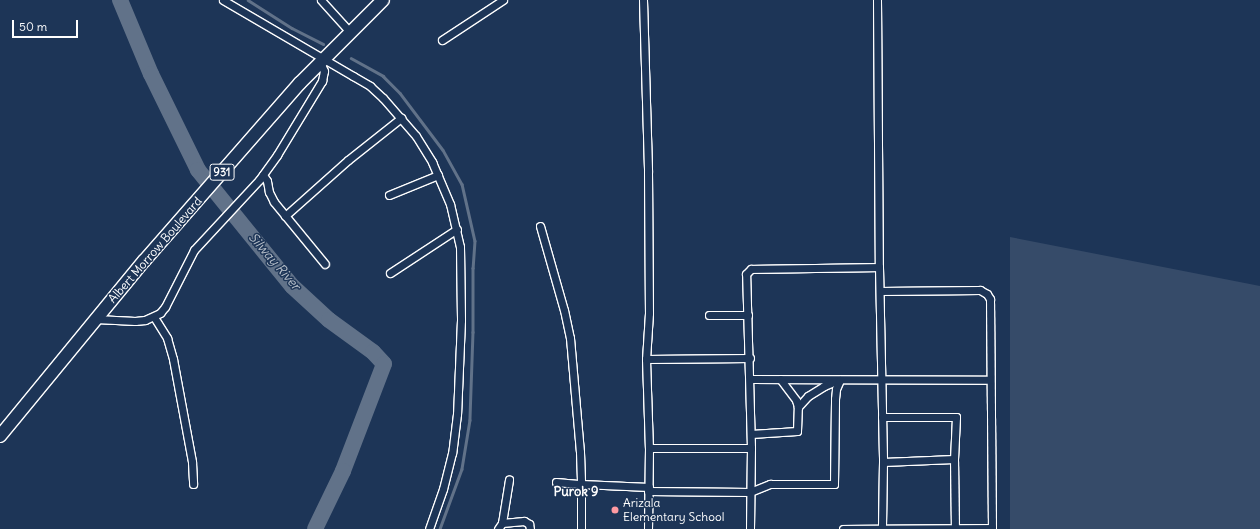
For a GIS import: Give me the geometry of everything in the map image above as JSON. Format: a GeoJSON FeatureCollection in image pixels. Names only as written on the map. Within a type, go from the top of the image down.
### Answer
{"type":"FeatureCollection","features":[{"type":"Feature","properties":{"kind":"highway","name":"Albert Morrow Boulevard"},"geometry":{"type":"LineString","coordinates":[[0,436],[144,261],[300,83],[383,0]]}},
{"type":"Feature","properties":{"kind":"street"},"geometry":{"type":"LineString","coordinates":[[223,0],[322,61],[370,86],[416,136],[438,175],[450,204],[460,247],[461,320],[457,414],[452,453],[445,482],[429,529]]}},
{"type":"Feature","properties":{"kind":"street"},"geometry":{"type":"LineString","coordinates":[[321,0],[350,32]]}},
{"type":"Feature","properties":{"kind":"street"},"geometry":{"type":"LineString","coordinates":[[442,40],[503,0]]}},
{"type":"Feature","properties":{"kind":"street"},"geometry":{"type":"LineString","coordinates":[[643,0],[648,180],[649,314],[646,359],[649,448],[648,529]]}},
{"type":"Feature","properties":{"kind":"street"},"geometry":{"type":"LineString","coordinates":[[877,0],[879,267],[883,462],[882,529]]}},
{"type":"Feature","properties":{"kind":"street"},"geometry":{"type":"LineString","coordinates":[[96,319],[135,321],[154,317],[160,313],[170,301],[188,259],[201,241],[261,178],[277,155],[322,81],[324,71],[322,61]]}},
{"type":"Feature","properties":{"kind":"street"},"geometry":{"type":"LineString","coordinates":[[286,216],[348,160],[400,118]]}},
{"type":"Feature","properties":{"kind":"street"},"geometry":{"type":"LineString","coordinates":[[389,195],[438,175]]}},
{"type":"Feature","properties":{"kind":"street"},"geometry":{"type":"LineString","coordinates":[[261,178],[268,184],[270,195],[325,264]]}},
{"type":"Feature","properties":{"kind":"street"},"geometry":{"type":"LineString","coordinates":[[540,226],[564,310],[570,338],[580,452],[581,529]]}},
{"type":"Feature","properties":{"kind":"street"},"geometry":{"type":"LineString","coordinates":[[390,273],[457,229]]}},
{"type":"Feature","properties":{"kind":"street"},"geometry":{"type":"LineString","coordinates":[[750,529],[750,358],[745,279],[748,271],[751,269],[879,267]]}},
{"type":"Feature","properties":{"kind":"street"},"geometry":{"type":"LineString","coordinates":[[843,529],[992,528],[990,299],[985,292],[980,290],[880,291]]}},
{"type":"Feature","properties":{"kind":"street"},"geometry":{"type":"LineString","coordinates":[[708,315],[748,315]]}},
{"type":"Feature","properties":{"kind":"street"},"geometry":{"type":"LineString","coordinates":[[154,317],[167,338],[173,359],[192,462],[193,484]]}},
{"type":"Feature","properties":{"kind":"street"},"geometry":{"type":"LineString","coordinates":[[646,359],[750,358]]}},
{"type":"Feature","properties":{"kind":"street"},"geometry":{"type":"LineString","coordinates":[[750,379],[990,380]]}},
{"type":"Feature","properties":{"kind":"street"},"geometry":{"type":"LineString","coordinates":[[751,434],[797,431],[798,407],[796,400],[780,379]]}},
{"type":"Feature","properties":{"kind":"street"},"geometry":{"type":"LineString","coordinates":[[556,482],[648,489],[750,492],[770,484],[834,484],[835,399],[836,389],[840,380]]}},
{"type":"Feature","properties":{"kind":"street"},"geometry":{"type":"LineString","coordinates":[[798,407],[808,396],[824,386],[840,380]]}},
{"type":"Feature","properties":{"kind":"street"},"geometry":{"type":"LineString","coordinates":[[882,417],[956,417],[954,459],[955,528]]}},
{"type":"Feature","properties":{"kind":"street"},"geometry":{"type":"LineString","coordinates":[[649,448],[751,448]]}},
{"type":"Feature","properties":{"kind":"street"},"geometry":{"type":"LineString","coordinates":[[883,462],[954,459]]}},
{"type":"Feature","properties":{"kind":"street"},"geometry":{"type":"LineString","coordinates":[[509,480],[500,526],[524,521],[529,524],[530,529]]}},
{"type":"Feature","properties":{"kind":"shaded area"},"geometry":{"type":"Polygon","coordinates":[[[1010,237],[1260,286],[1260,529],[1010,529],[1010,237]]]}},
{"type":"Feature","properties":{"kind":"waterway","name":"Silway River"},"geometry":{"type":"LineString","coordinates":[[120,0],[151,74],[198,170],[292,286],[329,320],[373,352],[384,364],[343,471],[315,529]]}},
{"type":"Feature","properties":{"kind":"waterway"},"geometry":{"type":"LineString","coordinates":[[248,0],[292,28],[323,44]]}},
{"type":"Feature","properties":{"kind":"waterway"},"geometry":{"type":"LineString","coordinates":[[351,58],[383,76],[400,93],[443,150],[462,184],[475,241],[473,268],[473,332],[470,420],[462,469],[440,529]]}},
{"type":"Feature","properties":{"kind":"place","name":"Arizala Elementary School"},"geometry":{"type":"Point","coordinates":[615,510]}},
{"type":"Feature","properties":{"kind":"district","name":"Purok 9"},"geometry":{"type":"Point","coordinates":[576,492]}}]}
